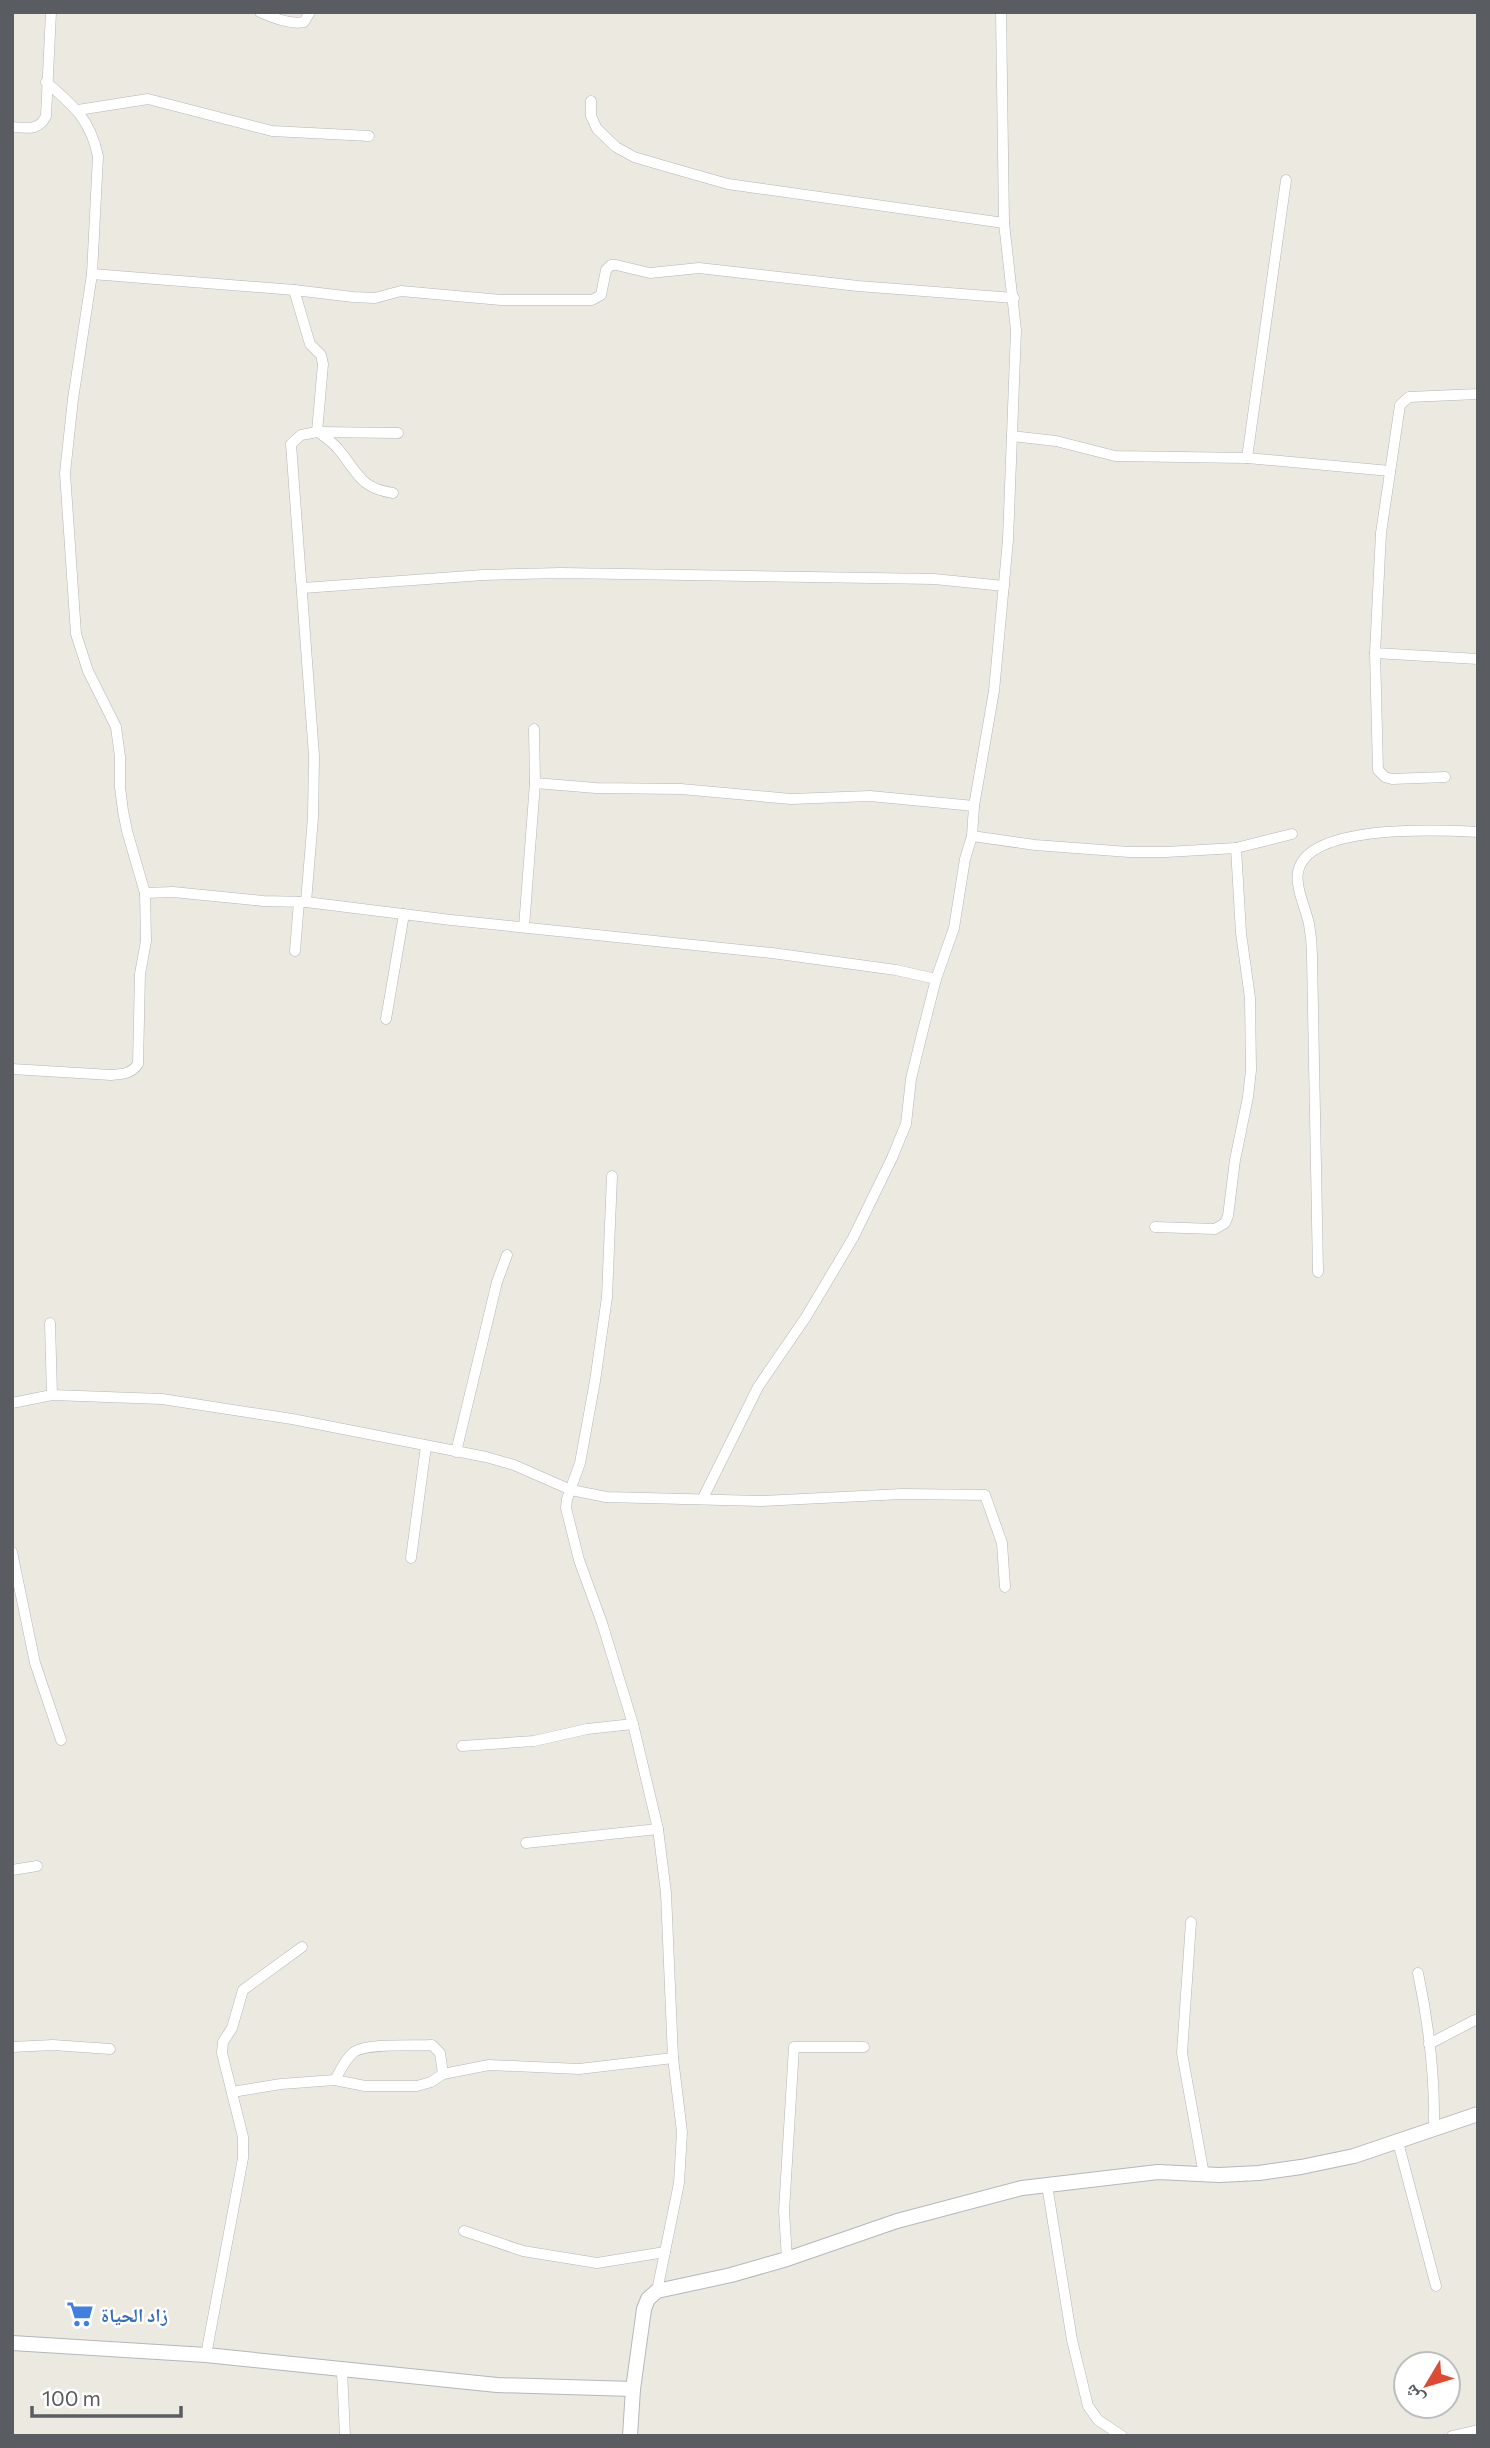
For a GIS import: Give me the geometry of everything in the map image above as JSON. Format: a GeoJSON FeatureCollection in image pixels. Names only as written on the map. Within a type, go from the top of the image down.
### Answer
{"type":"FeatureCollection","features":[{"type":"Feature","properties":{"kind":"street"},"geometry":{"type":"LineString","coordinates":[[12,127],[35,128],[42,124],[46,116],[51,12]]}},
{"type":"Feature","properties":{"kind":"street"},"geometry":{"type":"LineString","coordinates":[[260,12],[283,21],[298,23],[304,22],[310,12]]}},
{"type":"Feature","properties":{"kind":"street"},"geometry":{"type":"LineString","coordinates":[[703,1498],[758,1387],[806,1317],[853,1238],[892,1158],[905,1124],[911,1079],[936,979],[954,928],[965,859],[972,836],[974,806],[994,691],[1004,586],[1012,436],[1016,331],[1004,223],[1001,12]]}},
{"type":"Feature","properties":{"kind":"street"},"geometry":{"type":"LineString","coordinates":[[12,1069],[111,1075],[126,1074],[138,1064],[140,974],[146,940],[145,892],[123,811],[116,727],[88,671],[76,634],[72,601],[65,473],[92,274],[98,156],[94,139],[78,110],[46,82]]}},
{"type":"Feature","properties":{"kind":"street"},"geometry":{"type":"LineString","coordinates":[[78,110],[148,99],[272,131],[369,136]]}},
{"type":"Feature","properties":{"kind":"street"},"geometry":{"type":"LineString","coordinates":[[591,102],[591,116],[597,129],[616,147],[634,157],[668,167],[727,184],[1004,223]]}},
{"type":"Feature","properties":{"kind":"street"},"geometry":{"type":"LineString","coordinates":[[1247,458],[1286,180]]}},
{"type":"Feature","properties":{"kind":"street"},"geometry":{"type":"LineString","coordinates":[[92,274],[375,298],[401,291],[501,300],[592,300],[601,295],[606,270],[611,265],[616,265],[650,273],[699,268],[858,286],[1014,298]]}},
{"type":"Feature","properties":{"kind":"street"},"geometry":{"type":"LineString","coordinates":[[294,290],[310,344],[321,355],[323,364],[317,432]]}},
{"type":"Feature","properties":{"kind":"street"},"geometry":{"type":"LineString","coordinates":[[1445,777],[1392,779],[1378,770],[1375,653],[1381,533],[1400,405],[1409,397],[1478,394]]}},
{"type":"Feature","properties":{"kind":"street"},"geometry":{"type":"LineString","coordinates":[[317,432],[339,449],[360,480],[372,488],[393,493]]}},
{"type":"Feature","properties":{"kind":"street"},"geometry":{"type":"LineString","coordinates":[[295,951],[313,817],[314,756],[291,444],[301,435],[317,432],[398,433]]}},
{"type":"Feature","properties":{"kind":"street"},"geometry":{"type":"LineString","coordinates":[[1012,436],[1073,444],[1091,452],[1115,456],[1247,458],[1390,471]]}},
{"type":"Feature","properties":{"kind":"street"},"geometry":{"type":"LineString","coordinates":[[303,588],[561,573],[934,579],[1004,586]]}},
{"type":"Feature","properties":{"kind":"street"},"geometry":{"type":"LineString","coordinates":[[1375,653],[1478,659]]}},
{"type":"Feature","properties":{"kind":"street"},"geometry":{"type":"LineString","coordinates":[[524,927],[535,783],[534,729]]}},
{"type":"Feature","properties":{"kind":"street"},"geometry":{"type":"LineString","coordinates":[[535,783],[596,788],[681,789],[791,799],[870,796],[974,806]]}},
{"type":"Feature","properties":{"kind":"street"},"geometry":{"type":"LineString","coordinates":[[1318,1272],[1312,948],[1298,880],[1300,866],[1305,857],[1326,845],[1356,835],[1376,832],[1478,832]]}},
{"type":"Feature","properties":{"kind":"street"},"geometry":{"type":"LineString","coordinates":[[972,836],[1035,845],[1129,852],[1236,848],[1292,834]]}},
{"type":"Feature","properties":{"kind":"street"},"geometry":{"type":"LineString","coordinates":[[1155,1227],[1215,1229],[1224,1223],[1228,1216],[1251,1079],[1250,1006],[1241,933],[1236,848]]}},
{"type":"Feature","properties":{"kind":"street"},"geometry":{"type":"LineString","coordinates":[[145,892],[302,902],[772,953],[896,970],[936,979]]}},
{"type":"Feature","properties":{"kind":"street"},"geometry":{"type":"LineString","coordinates":[[386,1019],[404,914]]}},
{"type":"Feature","properties":{"kind":"street"},"geometry":{"type":"LineString","coordinates":[[611,1176],[607,1297],[580,1463],[566,1508],[579,1560],[602,1623],[633,1724],[658,1829],[666,1893],[673,2058],[682,2132],[679,2183],[657,2291]]}},
{"type":"Feature","properties":{"kind":"street"},"geometry":{"type":"LineString","coordinates":[[456,1452],[497,1282],[507,1255]]}},
{"type":"Feature","properties":{"kind":"street"},"geometry":{"type":"LineString","coordinates":[[50,1323],[51,1395]]}},
{"type":"Feature","properties":{"kind":"street"},"geometry":{"type":"LineString","coordinates":[[12,1404],[51,1395],[162,1399],[292,1419],[486,1457],[514,1465],[571,1490],[606,1497],[761,1500],[902,1494],[985,1495],[1002,1543],[1006,1587]]}},
{"type":"Feature","properties":{"kind":"street"},"geometry":{"type":"LineString","coordinates":[[411,1558],[426,1446]]}},
{"type":"Feature","properties":{"kind":"street"},"geometry":{"type":"LineString","coordinates":[[12,1552],[35,1662],[61,1740]]}},
{"type":"Feature","properties":{"kind":"street"},"geometry":{"type":"LineString","coordinates":[[462,1746],[534,1741],[587,1729],[633,1724]]}},
{"type":"Feature","properties":{"kind":"street"},"geometry":{"type":"LineString","coordinates":[[526,1843],[658,1829]]}},
{"type":"Feature","properties":{"kind":"street"},"geometry":{"type":"LineString","coordinates":[[12,1870],[37,1866]]}},
{"type":"Feature","properties":{"kind":"street"},"geometry":{"type":"LineString","coordinates":[[1191,1922],[1182,2053],[1204,2175]]}},
{"type":"Feature","properties":{"kind":"street"},"geometry":{"type":"LineString","coordinates":[[206,2355],[243,2158],[243,2137],[222,2053],[223,2042],[232,2028],[243,1990],[302,1947]]}},
{"type":"Feature","properties":{"kind":"street"},"geometry":{"type":"LineString","coordinates":[[1418,1973],[1426,2009],[1435,2092],[1434,2130]]}},
{"type":"Feature","properties":{"kind":"street"},"geometry":{"type":"LineString","coordinates":[[1429,2045],[1475,2020]]}},
{"type":"Feature","properties":{"kind":"street"},"geometry":{"type":"LineString","coordinates":[[12,2048],[53,2045],[110,2049]]}},
{"type":"Feature","properties":{"kind":"street"},"geometry":{"type":"LineString","coordinates":[[335,2080],[349,2056],[357,2050],[372,2048],[432,2045],[440,2053],[443,2074]]}},
{"type":"Feature","properties":{"kind":"street"},"geometry":{"type":"LineString","coordinates":[[787,2259],[784,2211],[794,2048],[864,2047]]}},
{"type":"Feature","properties":{"kind":"street"},"geometry":{"type":"LineString","coordinates":[[232,2092],[281,2084],[335,2080],[365,2086],[398,2088],[432,2082],[443,2074],[489,2065],[579,2069],[673,2058]]}},
{"type":"Feature","properties":{"kind":"street"},"geometry":{"type":"LineString","coordinates":[[630,2436],[633,2389],[645,2309],[648,2299],[657,2291],[731,2275],[787,2259],[897,2221],[1022,2188],[1158,2172],[1204,2175],[1301,2168],[1354,2156],[1478,2114]]}},
{"type":"Feature","properties":{"kind":"street"},"geometry":{"type":"LineString","coordinates":[[1398,2142],[1436,2286]]}},
{"type":"Feature","properties":{"kind":"street"},"geometry":{"type":"LineString","coordinates":[[1047,2185],[1072,2340],[1088,2406],[1098,2420],[1122,2436]]}},
{"type":"Feature","properties":{"kind":"street"},"geometry":{"type":"LineString","coordinates":[[464,2231],[523,2251],[597,2263],[665,2252]]}},
{"type":"Feature","properties":{"kind":"street"},"geometry":{"type":"LineString","coordinates":[[12,2343],[206,2355],[497,2385],[633,2389]]}},
{"type":"Feature","properties":{"kind":"street"},"geometry":{"type":"LineString","coordinates":[[342,2370],[345,2436]]}},
{"type":"Feature","properties":{"kind":"street"},"geometry":{"type":"LineString","coordinates":[[1452,2436],[1478,2430]]}},
{"type":"Feature","properties":{"kind":"place","name":"زاد الحياة"},"geometry":{"type":"Point","coordinates":[80,2314]}}]}
